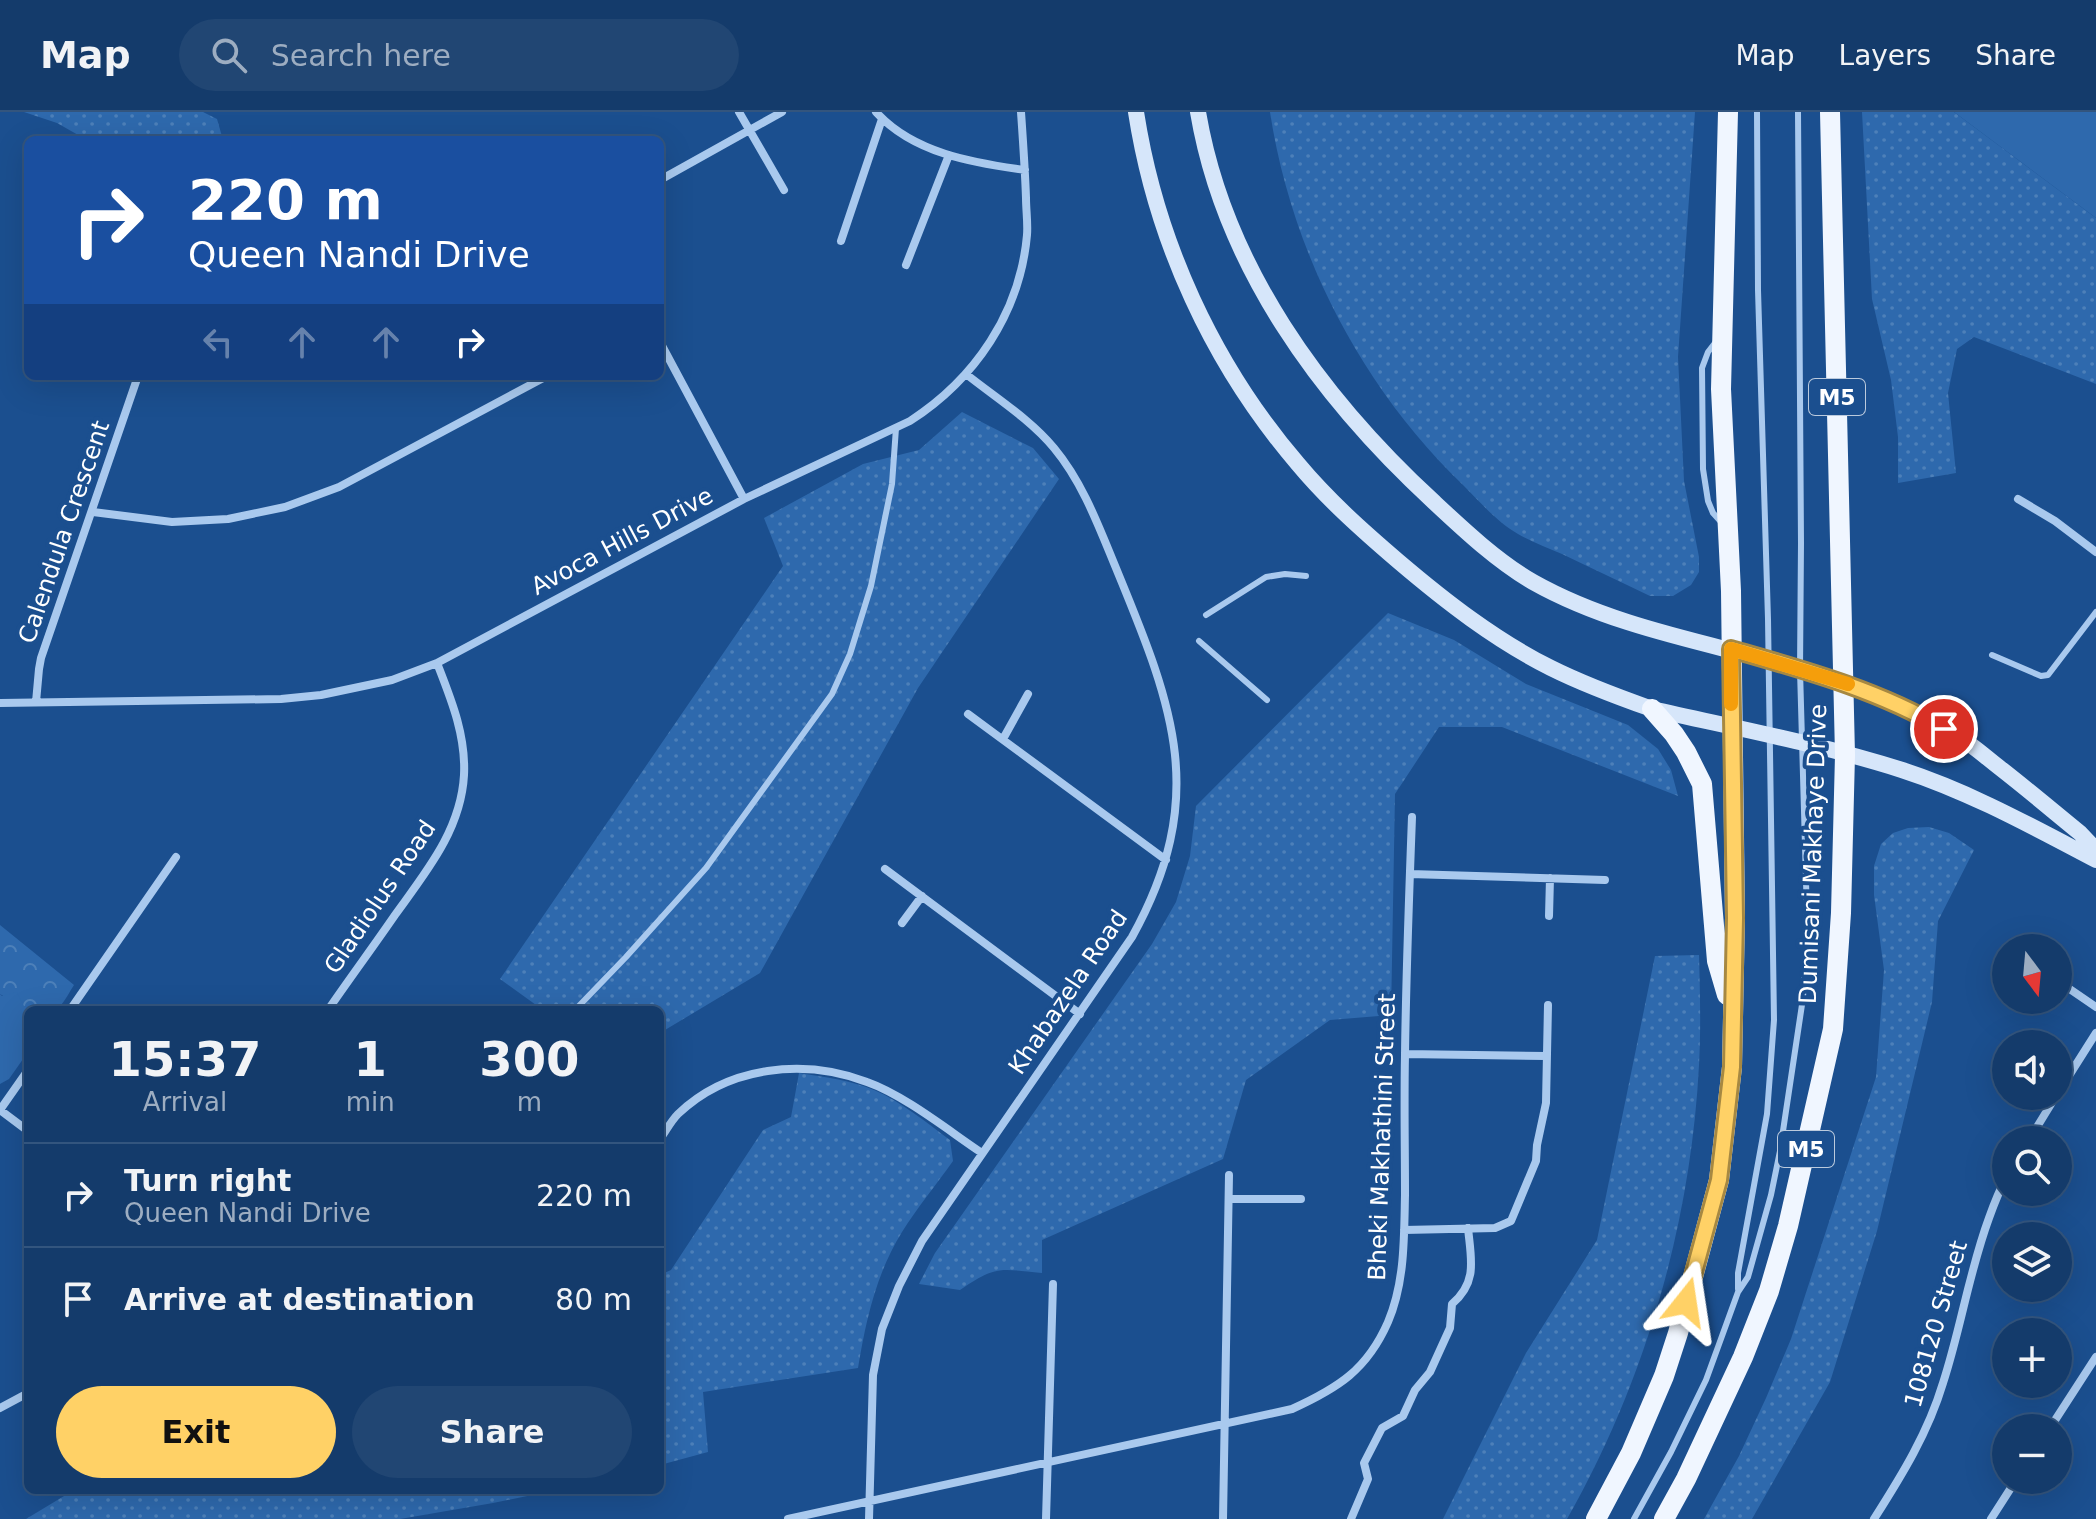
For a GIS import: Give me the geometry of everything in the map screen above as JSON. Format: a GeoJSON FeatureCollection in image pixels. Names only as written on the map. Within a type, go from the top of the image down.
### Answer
{"type":"FeatureCollection","features":[{"type":"Feature","properties":{"kind":"main road"},"geometry":{"type":"LineString","coordinates":[[1136,112],[1154,199],[1192,299],[1260,417],[1299,466],[1353,522],[1477,624],[1551,668],[1652,709],[1903,771],[1964,794],[2096,860]]}},
{"type":"Feature","properties":{"kind":"main road"},"geometry":{"type":"LineString","coordinates":[[1198,112],[1203,142],[1244,255],[1298,350],[1355,423],[1410,480],[1492,552],[1532,581],[1589,608],[1648,629],[1844,682],[1924,717],[1964,740],[2080,833],[2096,850]]}},
{"type":"Feature","properties":{"kind":"main road"},"geometry":{"type":"LineString","coordinates":[[1596,1519],[1631,1453],[1664,1376],[1678,1333],[1719,1180],[1732,1067],[1735,918],[1731,649],[1721,389],[1728,112]]}},
{"type":"Feature","properties":{"kind":"main road","name":"Dumisani Makhaye Drive"},"geometry":{"type":"LineString","coordinates":[[1664,1519],[1743,1357],[1769,1291],[1788,1226],[1833,1029],[1841,913],[1845,755],[1830,112]]}},
{"type":"Feature","properties":{"kind":"main road"},"geometry":{"type":"LineString","coordinates":[[1652,709],[1674,734],[1702,784],[1717,961],[1733,1014]]}},
{"type":"Feature","properties":{"kind":"street"},"geometry":{"type":"LineString","coordinates":[[739,112],[784,190]]}},
{"type":"Feature","properties":{"kind":"street"},"geometry":{"type":"LineString","coordinates":[[664,178],[782,112]]}},
{"type":"Feature","properties":{"kind":"street","name":"Avoca Hills Drive"},"geometry":{"type":"LineString","coordinates":[[0,703],[281,699],[321,695],[392,680],[437,663],[744,499],[896,428],[934,405],[966,374],[1002,324],[1019,283],[1027,234],[1021,112]]}},
{"type":"Feature","properties":{"kind":"street"},"geometry":{"type":"LineString","coordinates":[[841,241],[879,116],[906,135],[949,155],[985,165],[1025,170]]}},
{"type":"Feature","properties":{"kind":"street"},"geometry":{"type":"LineString","coordinates":[[906,265],[949,155]]}},
{"type":"Feature","properties":{"kind":"street"},"geometry":{"type":"LineString","coordinates":[[664,349],[744,499]]}},
{"type":"Feature","properties":{"kind":"street","name":"Khabazela Road"},"geometry":{"type":"LineString","coordinates":[[869,1519],[873,1375],[882,1329],[899,1286],[922,1241],[1132,937],[1149,906],[1166,860],[1177,796],[1175,745],[1167,705],[1148,646],[1074,474],[1054,447],[1029,423],[966,374]]}},
{"type":"Feature","properties":{"kind":"street","name":"Calendula Crescent"},"geometry":{"type":"LineString","coordinates":[[36,702],[41,658],[137,380]]}},
{"type":"Feature","properties":{"kind":"street"},"geometry":{"type":"LineString","coordinates":[[93,512],[172,522],[228,519],[285,507],[339,487],[540,380]]}},
{"type":"Feature","properties":{"kind":"street"},"geometry":{"type":"LineString","coordinates":[[2018,499],[2055,521],[2096,552]]}},
{"type":"Feature","properties":{"kind":"street","name":"Gladiolus Road"},"geometry":{"type":"LineString","coordinates":[[331,1006],[424,875],[455,821],[464,773],[461,739],[454,707],[437,663]]}},
{"type":"Feature","properties":{"kind":"street"},"geometry":{"type":"LineString","coordinates":[[1003,739],[1028,694]]}},
{"type":"Feature","properties":{"kind":"street"},"geometry":{"type":"LineString","coordinates":[[968,714],[1166,860]]}},
{"type":"Feature","properties":{"kind":"street","name":"Bheki Makhathini Street"},"geometry":{"type":"LineString","coordinates":[[788,1519],[1292,1409],[1326,1394],[1352,1375],[1372,1351],[1388,1324],[1401,1276],[1412,817]]}},
{"type":"Feature","properties":{"kind":"street"},"geometry":{"type":"LineString","coordinates":[[73,1006],[176,857]]}},
{"type":"Feature","properties":{"kind":"street"},"geometry":{"type":"LineString","coordinates":[[885,869],[1080,1014]]}},
{"type":"Feature","properties":{"kind":"street"},"geometry":{"type":"LineString","coordinates":[[1410,874],[1605,880]]}},
{"type":"Feature","properties":{"kind":"street"},"geometry":{"type":"LineString","coordinates":[[1549,916],[1550,878]]}},
{"type":"Feature","properties":{"kind":"street"},"geometry":{"type":"LineString","coordinates":[[902,923],[922,896]]}},
{"type":"Feature","properties":{"kind":"street"},"geometry":{"type":"LineString","coordinates":[[2072,991],[2096,1007]]}},
{"type":"Feature","properties":{"kind":"street"},"geometry":{"type":"LineString","coordinates":[[1404,1230],[1495,1228],[1511,1221],[1536,1161],[1546,1103],[1548,1005]]}},
{"type":"Feature","properties":{"kind":"street"},"geometry":{"type":"LineString","coordinates":[[2072,1071],[2096,1033]]}},
{"type":"Feature","properties":{"kind":"street"},"geometry":{"type":"LineString","coordinates":[[1405,1054],[1546,1056]]}},
{"type":"Feature","properties":{"kind":"street"},"geometry":{"type":"LineString","coordinates":[[664,1133],[675,1117],[712,1088],[737,1077],[766,1070],[800,1069],[836,1073],[892,1093],[982,1153]]}},
{"type":"Feature","properties":{"kind":"street"},"geometry":{"type":"LineString","coordinates":[[24,1076],[0,1110],[24,1128]]}},
{"type":"Feature","properties":{"kind":"street"},"geometry":{"type":"LineString","coordinates":[[1223,1519],[1229,1175]]}},
{"type":"Feature","properties":{"kind":"street"},"geometry":{"type":"LineString","coordinates":[[1230,1199],[1301,1199]]}},
{"type":"Feature","properties":{"kind":"street","name":"108120 Street"},"geometry":{"type":"LineString","coordinates":[[1874,1519],[1928,1427],[1944,1382],[1976,1253],[1994,1206]]}},
{"type":"Feature","properties":{"kind":"street"},"geometry":{"type":"LineString","coordinates":[[1351,1519],[1368,1479],[1364,1463],[1382,1428],[1403,1416],[1415,1390],[1430,1372],[1450,1328],[1452,1304],[1465,1293],[1472,1267],[1468,1228]]}},
{"type":"Feature","properties":{"kind":"street"},"geometry":{"type":"LineString","coordinates":[[1046,1519],[1053,1284]]}},
{"type":"Feature","properties":{"kind":"street"},"geometry":{"type":"LineString","coordinates":[[2059,1414],[2096,1357]]}},
{"type":"Feature","properties":{"kind":"street"},"geometry":{"type":"LineString","coordinates":[[0,1408],[24,1395]]}},
{"type":"Feature","properties":{"kind":"street"},"geometry":{"type":"LineString","coordinates":[[1991,1519],[2007,1494]]}},
{"type":"Feature","properties":{"kind":"lane"},"geometry":{"type":"LineString","coordinates":[[1738,1292],[1738,1273],[1767,1114],[1774,1020],[1771,737],[1758,304],[1757,112]]}},
{"type":"Feature","properties":{"kind":"lane"},"geometry":{"type":"LineString","coordinates":[[1634,1519],[1706,1380],[1738,1292],[1748,1277],[1771,1195],[1791,1088],[1803,998],[1807,916],[1800,670],[1798,112]]}},
{"type":"Feature","properties":{"kind":"lane"},"geometry":{"type":"LineString","coordinates":[[579,1006],[706,868],[832,694],[850,654],[871,586],[892,484],[896,428]]}},
{"type":"Feature","properties":{"kind":"lane"},"geometry":{"type":"LineString","coordinates":[[1206,615],[1266,577],[1285,574],[1306,576]]}},
{"type":"Feature","properties":{"kind":"lane"},"geometry":{"type":"LineString","coordinates":[[1992,655],[2041,676],[2048,675],[2096,612]]}},
{"type":"Feature","properties":{"kind":"lane"},"geometry":{"type":"LineString","coordinates":[[1199,641],[1267,700]]}},
{"type":"Feature","properties":{"kind":"green space"},"geometry":{"type":"Polygon","coordinates":[[[24,112],[203,112],[217,119],[222,136],[80,136],[57,123],[24,112]]]}},
{"type":"Feature","properties":{"kind":"green space"},"geometry":{"type":"Polygon","coordinates":[[[1270,112],[1695,112],[1678,357],[1684,481],[1699,557],[1699,572],[1691,585],[1673,596],[1650,596],[1523,537],[1503,524],[1426,447],[1363,361],[1313,265],[1280,164],[1270,112]]]}},
{"type":"Feature","properties":{"kind":"green space"},"geometry":{"type":"Polygon","coordinates":[[[1862,112],[1954,112],[2096,218],[2096,384],[1974,337],[1957,349],[1948,393],[1956,473],[1898,483],[1898,437],[1891,380],[1872,299],[1862,112]]]}},
{"type":"Feature","properties":{"kind":"green space"},"geometry":{"type":"Polygon","coordinates":[[[1954,112],[2096,112],[2096,218],[1954,112]]]}},
{"type":"Feature","properties":{"kind":"green space"},"geometry":{"type":"Polygon","coordinates":[[[962,412],[1033,448],[1059,479],[918,688],[760,973],[664,1031],[664,1006],[537,1006],[500,979],[783,566],[764,518],[863,464],[919,450],[962,412]]]}},
{"type":"Feature","properties":{"kind":"green space"},"geometry":{"type":"Polygon","coordinates":[[[1388,613],[1454,640],[1526,684],[1628,725],[1658,749],[1671,770],[1678,796],[1502,727],[1439,727],[1395,794],[1391,1015],[1330,1020],[1246,1080],[1223,1159],[1042,1240],[1042,1273],[999,1271],[982,1276],[960,1290],[919,1284],[935,1253],[1152,944],[1176,902],[1190,856],[1196,806],[1388,613]]]}},
{"type":"Feature","properties":{"kind":"green space"},"geometry":{"type":"Polygon","coordinates":[[[1929,827],[1949,833],[1974,850],[1938,921],[1932,1002],[1877,1231],[1830,1382],[1752,1519],[1704,1519],[1739,1456],[1791,1339],[1876,1077],[1884,970],[1874,895],[1874,866],[1881,844],[1893,833],[1908,828],[1929,827]]]}},
{"type":"Feature","properties":{"kind":"green space"},"geometry":{"type":"Polygon","coordinates":[[[0,925],[74,985],[60,1006],[24,1006],[0,994],[0,925]]]}},
{"type":"Feature","properties":{"kind":"green space"},"geometry":{"type":"Polygon","coordinates":[[[1699,955],[1699,1065],[1686,1183],[1659,1300],[1641,1357],[1595,1467],[1567,1519],[1443,1519],[1526,1353],[1597,1240],[1655,956],[1699,955]]]}},
{"type":"Feature","properties":{"kind":"green space"},"geometry":{"type":"Polygon","coordinates":[[[17,992],[25,1006],[24,1058],[9,1079],[0,1084],[0,994],[17,992]]]}},
{"type":"Feature","properties":{"kind":"green space"},"geometry":{"type":"Polygon","coordinates":[[[799,1073],[856,1084],[894,1100],[950,1140],[953,1161],[908,1223],[885,1264],[869,1315],[858,1368],[703,1392],[708,1452],[664,1464],[664,1273],[671,1270],[763,1130],[791,1117],[799,1073]]]}},
{"type":"Feature","properties":{"kind":"green space"},"geometry":{"type":"Polygon","coordinates":[[[67,1494],[537,1494],[400,1519],[26,1519],[67,1494]]]}},
{"type":"Feature","properties":{"kind":"slow traffic"},"geometry":{"type":"LineString","coordinates":[[1731,704],[1731,649],[1848,684]]}},
{"type":"Feature","properties":{"kind":"route"},"geometry":{"type":"LineString","coordinates":[[1686,1302],[1719,1180],[1732,1067],[1735,918],[1731,649],[1844,682],[1944,729]]}}]}
